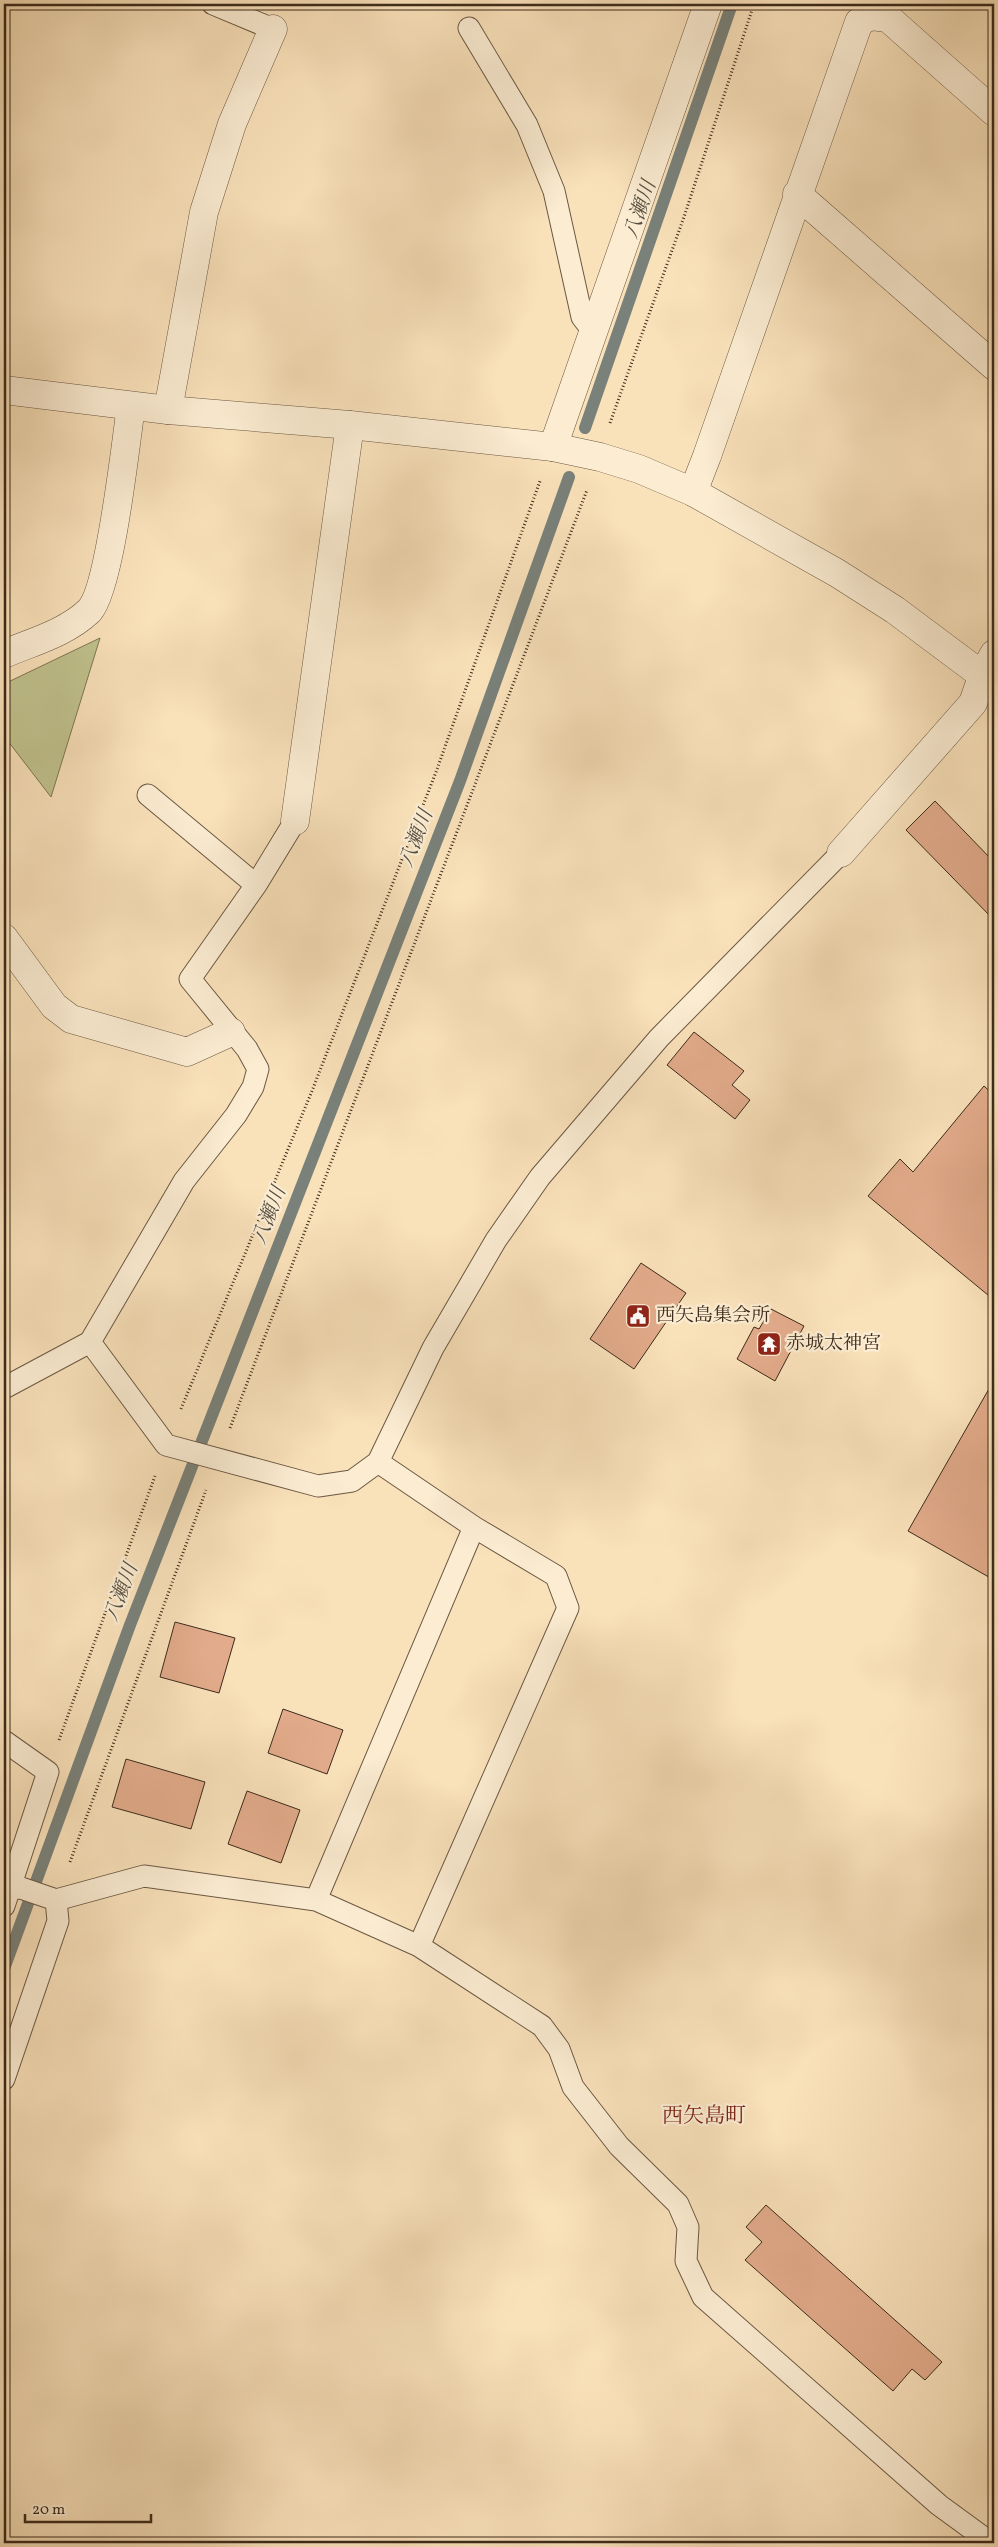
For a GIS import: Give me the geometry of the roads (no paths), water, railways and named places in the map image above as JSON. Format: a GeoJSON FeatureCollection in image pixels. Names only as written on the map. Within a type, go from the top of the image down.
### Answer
{"type":"FeatureCollection","features":[{"type":"Feature","properties":{"kind":"street"},"geometry":{"type":"LineString","coordinates":[[553,447],[592,330],[646,184],[708,4]]}},
{"type":"Feature","properties":{"kind":"street"},"geometry":{"type":"LineString","coordinates":[[692,492],[707,456],[859,22],[872,16],[888,18],[994,112]]}},
{"type":"Feature","properties":{"kind":"street"},"geometry":{"type":"LineString","coordinates":[[168,410],[204,212],[232,124],[273,29]]}},
{"type":"Feature","properties":{"kind":"street"},"geometry":{"type":"LineString","coordinates":[[798,194],[994,366]]}},
{"type":"Feature","properties":{"kind":"street"},"geometry":{"type":"LineString","coordinates":[[4,390],[168,410],[350,425],[553,447],[600,457],[639,469],[692,492],[837,573],[990,671],[973,703],[841,853]]}},
{"type":"Feature","properties":{"kind":"street"},"geometry":{"type":"LineString","coordinates":[[4,654],[73,624],[91,609],[102,580],[121,490],[131,406]]}},
{"type":"Feature","properties":{"kind":"street"},"geometry":{"type":"LineString","coordinates":[[295,821],[350,425]]}},
{"type":"Feature","properties":{"kind":"street"},"geometry":{"type":"LineString","coordinates":[[4,938],[54,1006],[71,1019],[187,1052],[231,1032]]}},
{"type":"Feature","properties":{"kind":"lane"},"geometry":{"type":"LineString","coordinates":[[213,4],[273,29]]}},
{"type":"Feature","properties":{"kind":"lane"},"geometry":{"type":"LineString","coordinates":[[469,28],[527,125],[554,191],[582,317],[592,330]]}},
{"type":"Feature","properties":{"kind":"lane"},"geometry":{"type":"LineString","coordinates":[[148,795],[256,885]]}},
{"type":"Feature","properties":{"kind":"lane"},"geometry":{"type":"LineString","coordinates":[[4,1388],[90,1342],[184,1181],[236,1115],[253,1087],[258,1068],[247,1049],[231,1032],[190,979],[256,885],[295,821]]}},
{"type":"Feature","properties":{"kind":"lane"},"geometry":{"type":"LineString","coordinates":[[90,1342],[172,1447],[318,1486],[352,1481],[378,1462],[432,1348],[496,1240],[540,1177],[659,1038],[841,853]]}},
{"type":"Feature","properties":{"kind":"lane"},"geometry":{"type":"LineString","coordinates":[[378,1462],[474,1527],[556,1576],[568,1608],[419,1946]]}},
{"type":"Feature","properties":{"kind":"lane"},"geometry":{"type":"LineString","coordinates":[[316,1900],[474,1527]]}},
{"type":"Feature","properties":{"kind":"lane"},"geometry":{"type":"LineString","coordinates":[[4,1741],[48,1772],[9,1892],[56,1900],[144,1876],[316,1900],[419,1946],[542,2026],[559,2049],[573,2087],[618,2146],[678,2204],[688,2227],[686,2262],[703,2297],[939,2505],[992,2543]]}},
{"type":"Feature","properties":{"kind":"lane"},"geometry":{"type":"LineString","coordinates":[[4,2079],[58,1921],[56,1900]]}},
{"type":"Feature","properties":{"kind":"waterway","name":"八瀬川"},"geometry":{"type":"LineString","coordinates":[[585,428],[732,4]]}},
{"type":"Feature","properties":{"kind":"waterway","name":"八瀬川"},"geometry":{"type":"LineString","coordinates":[[4,1969],[130,1625],[460,781],[569,477]]}},
{"type":"Feature","properties":{"kind":"place","name":"西矢島集会所"},"geometry":{"type":"Point","coordinates":[638,1316]}},
{"type":"Feature","properties":{"kind":"place","name":"赤城太神宮"},"geometry":{"type":"Point","coordinates":[769,1344]}},
{"type":"Feature","properties":{"kind":"district","name":"西矢島町"},"geometry":{"type":"Point","coordinates":[704,2116]}}]}
